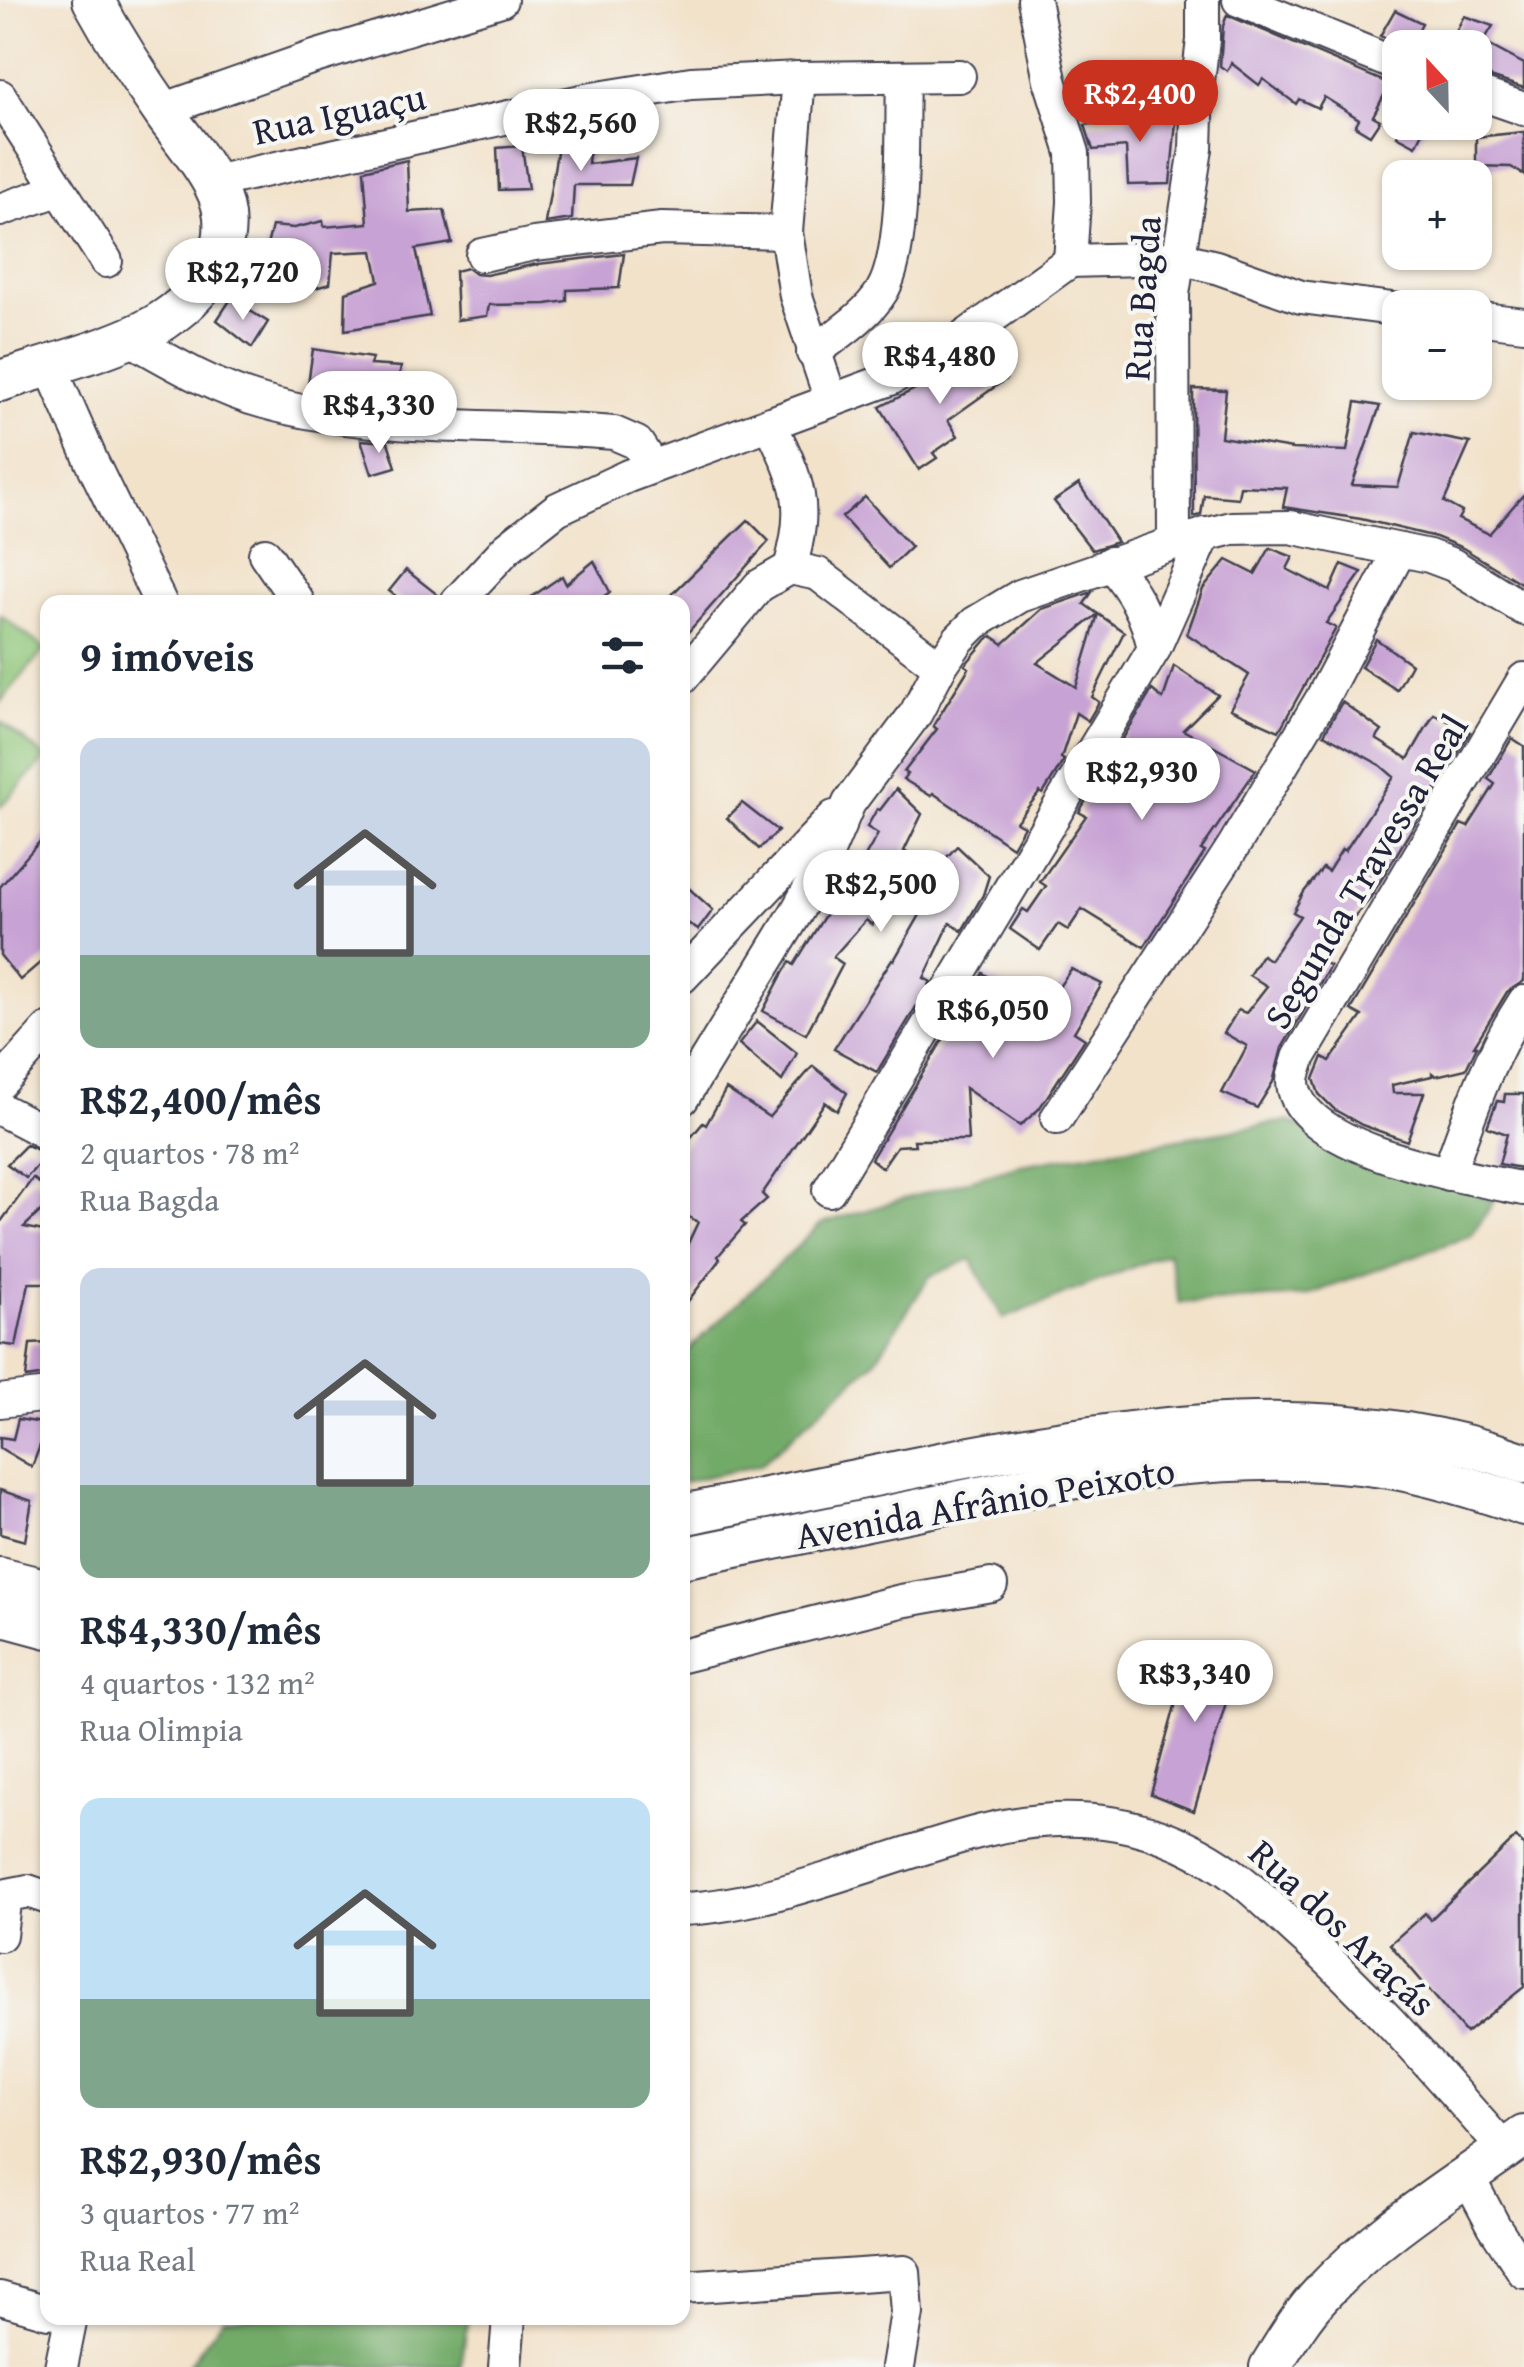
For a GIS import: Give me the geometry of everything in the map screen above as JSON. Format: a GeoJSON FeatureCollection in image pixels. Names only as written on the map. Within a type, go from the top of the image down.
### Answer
{"type":"FeatureCollection","features":[{"type":"Feature","properties":{"kind":"main road"},"geometry":{"type":"LineString","coordinates":[[0,381],[162,321],[182,306],[218,262],[226,231],[225,214],[212,182],[93,0]]}},
{"type":"Feature","properties":{"kind":"main road","name":"Avenida Afrânio Peixoto"},"geometry":{"type":"LineString","coordinates":[[690,1513],[1050,1442],[1186,1425],[1332,1424],[1472,1447],[1524,1463]]}},
{"type":"Feature","properties":{"kind":"main road","name":"Avenida Afrânio Peixoto"},"geometry":{"type":"LineString","coordinates":[[690,1556],[1058,1481],[1238,1462],[1325,1462],[1390,1468],[1454,1482],[1524,1504]]}},
{"type":"Feature","properties":{"kind":"main road"},"geometry":{"type":"LineString","coordinates":[[0,1578],[40,1588]]}},
{"type":"Feature","properties":{"kind":"main road"},"geometry":{"type":"LineString","coordinates":[[0,1616],[40,1626]]}},
{"type":"Feature","properties":{"kind":"main road"},"geometry":{"type":"LineString","coordinates":[[1282,2362],[1310,2308],[1347,2267],[1514,2143]]}},
{"type":"Feature","properties":{"kind":"street"},"geometry":{"type":"LineString","coordinates":[[162,110],[308,59],[501,0]]}},
{"type":"Feature","properties":{"kind":"street"},"geometry":{"type":"LineString","coordinates":[[1034,0],[1050,80],[1073,153],[1070,262]]}},
{"type":"Feature","properties":{"kind":"street","name":"Rua Bagda"},"geometry":{"type":"LineString","coordinates":[[1190,538],[1176,448],[1173,294],[1196,149],[1198,80],[1204,40],[1202,0]]}},
{"type":"Feature","properties":{"kind":"street"},"geometry":{"type":"LineString","coordinates":[[1240,0],[1382,59]]}},
{"type":"Feature","properties":{"kind":"street","name":"Rua Iguaçu"},"geometry":{"type":"LineString","coordinates":[[212,182],[586,100],[691,83],[959,76]]}},
{"type":"Feature","properties":{"kind":"street"},"geometry":{"type":"LineString","coordinates":[[800,78],[786,232],[796,296],[830,400]]}},
{"type":"Feature","properties":{"kind":"street"},"geometry":{"type":"LineString","coordinates":[[814,354],[869,307],[882,292],[892,269],[897,241],[903,78]]}},
{"type":"Feature","properties":{"kind":"street"},"geometry":{"type":"LineString","coordinates":[[0,97],[106,261]]}},
{"type":"Feature","properties":{"kind":"street"},"geometry":{"type":"LineString","coordinates":[[1492,98],[1524,109]]}},
{"type":"Feature","properties":{"kind":"street"},"geometry":{"type":"LineString","coordinates":[[0,210],[58,190]]}},
{"type":"Feature","properties":{"kind":"street"},"geometry":{"type":"LineString","coordinates":[[482,255],[534,244],[662,229],[786,232]]}},
{"type":"Feature","properties":{"kind":"street"},"geometry":{"type":"LineString","coordinates":[[463,595],[532,526],[587,493],[890,379],[928,361],[1070,262],[1179,258],[1301,297],[1382,308]]}},
{"type":"Feature","properties":{"kind":"street"},"geometry":{"type":"LineString","coordinates":[[1492,320],[1524,324]]}},
{"type":"Feature","properties":{"kind":"street"},"geometry":{"type":"LineString","coordinates":[[127,337],[195,375],[262,402],[340,418],[614,433],[636,443],[652,466]]}},
{"type":"Feature","properties":{"kind":"street"},"geometry":{"type":"LineString","coordinates":[[49,364],[157,595]]}},
{"type":"Feature","properties":{"kind":"street"},"geometry":{"type":"LineString","coordinates":[[770,423],[791,464],[802,510],[790,568]]}},
{"type":"Feature","properties":{"kind":"street"},"geometry":{"type":"LineString","coordinates":[[690,969],[848,802],[916,713],[959,639],[996,608],[1110,563],[1190,538],[1232,528],[1290,527],[1429,556],[1452,565],[1524,609]]}},
{"type":"Feature","properties":{"kind":"street"},"geometry":{"type":"LineString","coordinates":[[829,1190],[1154,649],[1190,538]]}},
{"type":"Feature","properties":{"kind":"street"},"geometry":{"type":"LineString","coordinates":[[1057,1118],[1233,847],[1321,700],[1400,550]]}},
{"type":"Feature","properties":{"kind":"street"},"geometry":{"type":"LineString","coordinates":[[265,554],[293,595]]}},
{"type":"Feature","properties":{"kind":"street"},"geometry":{"type":"LineString","coordinates":[[1110,563],[1143,609],[1154,649]]}},
{"type":"Feature","properties":{"kind":"street"},"geometry":{"type":"LineString","coordinates":[[690,668],[759,586],[790,568],[818,574],[936,678]]}},
{"type":"Feature","properties":{"kind":"street","name":"Segunda Travessa Real"},"geometry":{"type":"LineString","coordinates":[[1524,680],[1300,1058],[1293,1081],[1301,1103],[1319,1123],[1342,1138],[1448,1174],[1524,1188]]}},
{"type":"Feature","properties":{"kind":"street"},"geometry":{"type":"LineString","coordinates":[[690,1085],[822,866],[848,802]]}},
{"type":"Feature","properties":{"kind":"street"},"geometry":{"type":"LineString","coordinates":[[1448,1174],[1484,1076],[1524,1002]]}},
{"type":"Feature","properties":{"kind":"street"},"geometry":{"type":"LineString","coordinates":[[0,1083],[40,1037]]}},
{"type":"Feature","properties":{"kind":"street"},"geometry":{"type":"LineString","coordinates":[[0,1109],[40,1130]]}},
{"type":"Feature","properties":{"kind":"street"},"geometry":{"type":"LineString","coordinates":[[0,1401],[40,1396]]}},
{"type":"Feature","properties":{"kind":"street"},"geometry":{"type":"LineString","coordinates":[[690,1654],[901,1600],[992,1585]]}},
{"type":"Feature","properties":{"kind":"street","name":"Rua dos Araçás"},"geometry":{"type":"LineString","coordinates":[[690,1908],[748,1901],[1000,1826],[1082,1817],[1126,1824],[1201,1854],[1240,1880],[1368,1997],[1514,2143]]}},
{"type":"Feature","properties":{"kind":"street"},"geometry":{"type":"LineString","coordinates":[[0,1936],[8,1896],[28,1891],[40,1895]]}},
{"type":"Feature","properties":{"kind":"street"},"geometry":{"type":"LineString","coordinates":[[1468,2177],[1524,2272]]}},
{"type":"Feature","properties":{"kind":"street"},"geometry":{"type":"LineString","coordinates":[[690,2286],[904,2272],[907,2313],[898,2367]]}},
{"type":"Feature","properties":{"kind":"street"},"geometry":{"type":"LineString","coordinates":[[0,2298],[40,2309]]}},
{"type":"Feature","properties":{"kind":"street"},"geometry":{"type":"LineString","coordinates":[[62,2367],[64,2325]]}},
{"type":"Feature","properties":{"kind":"street"},"geometry":{"type":"LineString","coordinates":[[505,2367],[508,2325]]}},
{"type":"Feature","properties":{"kind":"green space"},"geometry":{"type":"Polygon","coordinates":[[[0,615],[40,645],[40,655],[0,702],[0,615]]]}},
{"type":"Feature","properties":{"kind":"green space"},"geometry":{"type":"Polygon","coordinates":[[[0,721],[40,753],[40,764],[0,807],[0,721]]]}},
{"type":"Feature","properties":{"kind":"green space"},"geometry":{"type":"Polygon","coordinates":[[[1288,1121],[1494,1201],[1472,1235],[1305,1296],[1179,1303],[1168,1253],[1003,1319],[971,1259],[930,1276],[875,1361],[760,1465],[690,1480],[690,1348],[822,1223],[1020,1165],[1288,1121]]]}},
{"type":"Feature","properties":{"kind":"green space"},"geometry":{"type":"Polygon","coordinates":[[[219,2325],[467,2325],[461,2367],[187,2367],[219,2325]]]}},
{"type":"Feature","properties":{"kind":"building"},"geometry":{"type":"Polygon","coordinates":[[[1395,10],[1422,23],[1418,30],[1383,30],[1395,10]]]}},
{"type":"Feature","properties":{"kind":"building"},"geometry":{"type":"Polygon","coordinates":[[[1227,15],[1382,81],[1382,99],[1373,116],[1380,120],[1370,135],[1355,126],[1359,119],[1324,97],[1318,108],[1299,99],[1296,104],[1263,79],[1259,85],[1231,63],[1227,71],[1220,66],[1227,15]]]}},
{"type":"Feature","properties":{"kind":"building"},"geometry":{"type":"Polygon","coordinates":[[[1464,16],[1493,26],[1490,30],[1457,30],[1464,16]]]}},
{"type":"Feature","properties":{"kind":"building"},"geometry":{"type":"Polygon","coordinates":[[[1492,47],[1524,64],[1524,88],[1492,78],[1492,47]]]}},
{"type":"Feature","properties":{"kind":"building"},"geometry":{"type":"Polygon","coordinates":[[[1177,111],[1170,184],[1128,185],[1126,147],[1093,150],[1085,125],[1177,111]]]}},
{"type":"Feature","properties":{"kind":"building"},"geometry":{"type":"Polygon","coordinates":[[[591,129],[588,164],[636,158],[630,185],[574,185],[572,219],[545,223],[560,134],[591,129]]]}},
{"type":"Feature","properties":{"kind":"building"},"geometry":{"type":"Polygon","coordinates":[[[1524,132],[1524,175],[1511,167],[1492,166],[1492,160],[1476,160],[1476,140],[1492,140],[1492,135],[1524,132]]]}},
{"type":"Feature","properties":{"kind":"building"},"geometry":{"type":"Polygon","coordinates":[[[522,146],[528,189],[499,190],[497,148],[522,146]]]}},
{"type":"Feature","properties":{"kind":"building"},"geometry":{"type":"Polygon","coordinates":[[[407,160],[409,212],[444,210],[452,243],[416,249],[430,316],[345,330],[346,292],[379,281],[373,251],[333,253],[330,284],[296,293],[255,293],[272,226],[294,228],[323,221],[324,227],[368,223],[364,170],[407,160]]]}},
{"type":"Feature","properties":{"kind":"building"},"geometry":{"type":"Polygon","coordinates":[[[624,254],[619,288],[567,290],[567,301],[546,304],[489,305],[487,316],[457,320],[455,271],[467,268],[486,275],[537,264],[624,254]]]}},
{"type":"Feature","properties":{"kind":"building"},"geometry":{"type":"Polygon","coordinates":[[[231,299],[268,322],[252,348],[217,320],[231,299]]]}},
{"type":"Feature","properties":{"kind":"building"},"geometry":{"type":"Polygon","coordinates":[[[313,349],[372,358],[370,365],[401,367],[394,403],[372,398],[375,389],[326,389],[308,384],[313,349]]]}},
{"type":"Feature","properties":{"kind":"building"},"geometry":{"type":"Polygon","coordinates":[[[984,351],[1006,379],[948,420],[958,436],[933,453],[937,458],[919,470],[880,407],[926,386],[984,351]]]}},
{"type":"Feature","properties":{"kind":"building"},"geometry":{"type":"Polygon","coordinates":[[[1193,389],[1226,390],[1221,437],[1292,449],[1347,451],[1356,402],[1380,406],[1352,485],[1398,487],[1414,432],[1470,443],[1444,502],[1462,512],[1458,519],[1489,534],[1524,494],[1524,585],[1463,548],[1436,537],[1361,519],[1283,507],[1287,488],[1240,486],[1238,498],[1204,495],[1201,515],[1194,517],[1193,389]]]}},
{"type":"Feature","properties":{"kind":"building"},"geometry":{"type":"Polygon","coordinates":[[[361,440],[388,442],[396,467],[372,474],[361,440]]]}},
{"type":"Feature","properties":{"kind":"building"},"geometry":{"type":"Polygon","coordinates":[[[1079,484],[1117,542],[1092,550],[1054,501],[1079,484]]]}},
{"type":"Feature","properties":{"kind":"building"},"geometry":{"type":"Polygon","coordinates":[[[865,497],[911,547],[889,568],[842,517],[865,497]]]}},
{"type":"Feature","properties":{"kind":"building"},"geometry":{"type":"Polygon","coordinates":[[[748,520],[769,541],[690,630],[690,595],[671,595],[748,520]]]}},
{"type":"Feature","properties":{"kind":"building"},"geometry":{"type":"Polygon","coordinates":[[[1270,548],[1293,557],[1287,569],[1330,591],[1342,564],[1362,572],[1326,623],[1336,628],[1279,731],[1230,709],[1249,675],[1187,634],[1203,589],[1227,560],[1255,574],[1270,548]]]}},
{"type":"Feature","properties":{"kind":"building"},"geometry":{"type":"Polygon","coordinates":[[[594,561],[610,592],[534,595],[562,576],[566,584],[594,561]]]}},
{"type":"Feature","properties":{"kind":"building"},"geometry":{"type":"Polygon","coordinates":[[[406,570],[438,595],[394,595],[389,591],[406,570]]]}},
{"type":"Feature","properties":{"kind":"building"},"geometry":{"type":"Polygon","coordinates":[[[1092,592],[1084,604],[1124,632],[1092,697],[1099,702],[1088,721],[1076,713],[1061,758],[1064,760],[1043,794],[1040,792],[1016,822],[1024,826],[1012,847],[933,793],[931,796],[903,779],[907,774],[904,772],[937,729],[933,726],[969,668],[965,665],[987,639],[992,636],[1003,644],[1042,609],[1092,592]],[[1098,614],[1037,663],[1076,687],[1098,614]]]}},
{"type":"Feature","properties":{"kind":"building"},"geometry":{"type":"Polygon","coordinates":[[[1376,639],[1411,664],[1397,690],[1361,667],[1376,639]]]}},
{"type":"Feature","properties":{"kind":"building"},"geometry":{"type":"Polygon","coordinates":[[[1174,666],[1218,695],[1183,730],[1256,770],[1201,850],[1205,852],[1144,947],[1082,909],[1068,930],[1058,924],[1040,950],[1010,929],[1046,886],[1040,882],[1086,816],[1079,812],[1152,690],[1163,699],[1174,666]]]}},
{"type":"Feature","properties":{"kind":"building"},"geometry":{"type":"Polygon","coordinates":[[[1342,702],[1382,731],[1376,739],[1408,759],[1434,714],[1470,732],[1369,900],[1353,919],[1349,916],[1323,962],[1330,966],[1282,1048],[1273,1082],[1257,1108],[1222,1093],[1247,1046],[1224,1033],[1238,1010],[1246,1013],[1267,986],[1249,975],[1262,955],[1270,960],[1300,916],[1293,912],[1304,892],[1323,868],[1328,872],[1342,849],[1345,851],[1394,777],[1324,734],[1342,702]]]}},
{"type":"Feature","properties":{"kind":"building"},"geometry":{"type":"Polygon","coordinates":[[[1512,738],[1524,746],[1524,981],[1507,992],[1474,1046],[1466,1069],[1436,1076],[1432,1073],[1392,1085],[1393,1093],[1424,1093],[1407,1141],[1362,1125],[1335,1110],[1319,1094],[1314,1079],[1323,1057],[1330,1061],[1362,1016],[1351,1010],[1461,824],[1468,827],[1495,784],[1488,779],[1512,738]]]}},
{"type":"Feature","properties":{"kind":"building"},"geometry":{"type":"Polygon","coordinates":[[[896,789],[922,814],[904,851],[936,869],[957,846],[989,876],[962,931],[950,923],[924,978],[931,982],[877,1072],[834,1049],[924,908],[894,890],[872,925],[866,920],[833,957],[843,964],[806,1034],[763,1011],[790,962],[794,965],[835,899],[829,895],[842,869],[855,874],[878,834],[867,827],[896,789]]]}},
{"type":"Feature","properties":{"kind":"building"},"geometry":{"type":"Polygon","coordinates":[[[742,803],[778,831],[759,849],[727,818],[742,803]]]}},
{"type":"Feature","properties":{"kind":"building"},"geometry":{"type":"Polygon","coordinates":[[[40,841],[40,963],[20,980],[0,955],[0,887],[40,841]]]}},
{"type":"Feature","properties":{"kind":"building"},"geometry":{"type":"Polygon","coordinates":[[[690,889],[713,910],[698,930],[690,924],[690,889]]]}},
{"type":"Feature","properties":{"kind":"building"},"geometry":{"type":"Polygon","coordinates":[[[1071,969],[1102,984],[1074,1032],[1085,1039],[1039,1109],[1020,1126],[965,1088],[968,1140],[914,1140],[915,1145],[897,1146],[882,1168],[871,1159],[983,973],[1042,1012],[1071,969]]]}},
{"type":"Feature","properties":{"kind":"building"},"geometry":{"type":"Polygon","coordinates":[[[757,1021],[797,1053],[782,1081],[739,1044],[757,1021]]]}},
{"type":"Feature","properties":{"kind":"building"},"geometry":{"type":"Polygon","coordinates":[[[813,1066],[847,1093],[837,1111],[825,1102],[762,1194],[767,1199],[741,1222],[745,1225],[718,1256],[720,1259],[690,1298],[690,1239],[698,1222],[690,1218],[690,1138],[703,1123],[706,1125],[726,1089],[769,1117],[813,1066]]]}},
{"type":"Feature","properties":{"kind":"building"},"geometry":{"type":"Polygon","coordinates":[[[1505,1094],[1524,1094],[1521,1168],[1499,1164],[1507,1134],[1487,1127],[1497,1101],[1504,1102],[1505,1094]]]}},
{"type":"Feature","properties":{"kind":"building"},"geometry":{"type":"Polygon","coordinates":[[[26,1145],[40,1151],[40,1163],[26,1178],[7,1164],[26,1145]]]}},
{"type":"Feature","properties":{"kind":"building"},"geometry":{"type":"Polygon","coordinates":[[[33,1178],[40,1184],[40,1212],[24,1227],[40,1230],[40,1283],[29,1283],[16,1346],[0,1344],[0,1223],[33,1178]]]}},
{"type":"Feature","properties":{"kind":"building"},"geometry":{"type":"Polygon","coordinates":[[[40,1343],[40,1376],[26,1378],[30,1344],[40,1343]]]}},
{"type":"Feature","properties":{"kind":"building"},"geometry":{"type":"Polygon","coordinates":[[[18,1419],[40,1423],[40,1446],[32,1467],[0,1448],[0,1437],[13,1439],[18,1419]]]}},
{"type":"Feature","properties":{"kind":"building"},"geometry":{"type":"Polygon","coordinates":[[[0,1490],[32,1501],[25,1541],[0,1534],[0,1490]]]}},
{"type":"Feature","properties":{"kind":"building"},"geometry":{"type":"Polygon","coordinates":[[[1192,1644],[1240,1655],[1194,1811],[1151,1794],[1192,1644]]]}},
{"type":"Feature","properties":{"kind":"building"},"geometry":{"type":"Polygon","coordinates":[[[1516,1837],[1524,1846],[1524,1987],[1466,2033],[1390,1944],[1425,1913],[1430,1920],[1516,1837]]]}}]}
